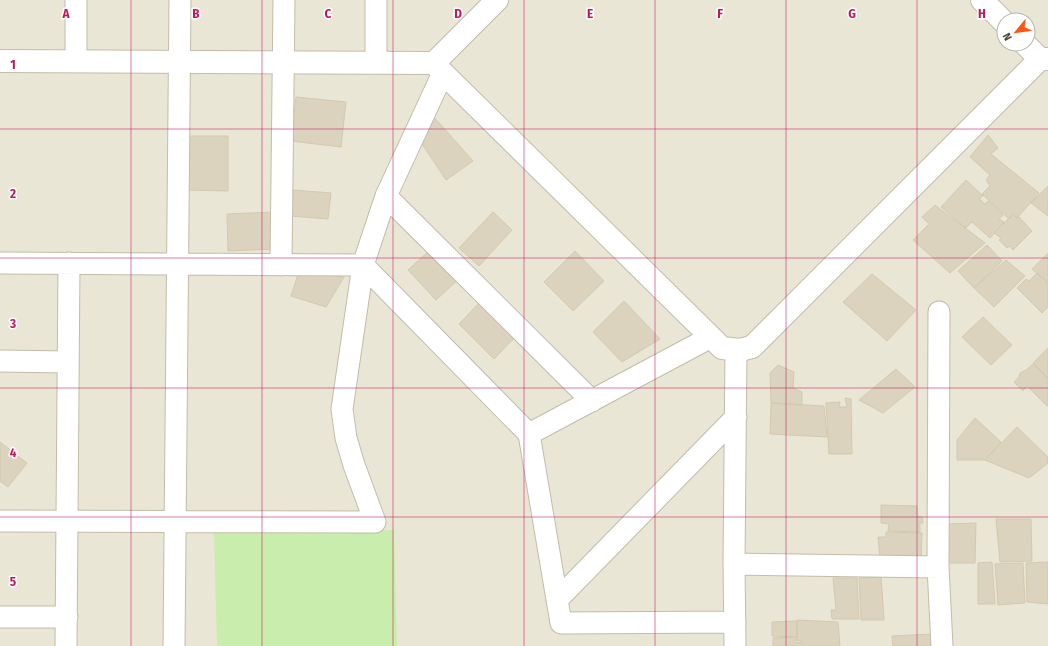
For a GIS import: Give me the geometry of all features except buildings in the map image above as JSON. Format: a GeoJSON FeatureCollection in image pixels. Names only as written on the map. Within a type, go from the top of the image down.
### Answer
{"type":"FeatureCollection","features":[{"type":"Feature","properties":{"kind":"street"},"geometry":{"type":"LineString","coordinates":[[76,0],[76,61]]}},
{"type":"Feature","properties":{"kind":"street"},"geometry":{"type":"LineString","coordinates":[[174,646],[180,0]]}},
{"type":"Feature","properties":{"kind":"street"},"geometry":{"type":"LineString","coordinates":[[281,265],[284,0]]}},
{"type":"Feature","properties":{"kind":"street"},"geometry":{"type":"LineString","coordinates":[[376,0],[376,62]]}},
{"type":"Feature","properties":{"kind":"street"},"geometry":{"type":"LineString","coordinates":[[0,522],[375,522],[354,465],[346,438],[342,408],[363,265],[386,196],[439,68],[497,0]]}},
{"type":"Feature","properties":{"kind":"street"},"geometry":{"type":"LineString","coordinates":[[0,61],[376,62],[439,68],[722,348],[736,350],[752,347],[1038,54]]}},
{"type":"Feature","properties":{"kind":"street"},"geometry":{"type":"LineString","coordinates":[[386,196],[592,400]]}},
{"type":"Feature","properties":{"kind":"street"},"geometry":{"type":"LineString","coordinates":[[0,263],[363,265],[529,434],[561,623],[735,622]]}},
{"type":"Feature","properties":{"kind":"street"},"geometry":{"type":"LineString","coordinates":[[66,646],[69,263]]}},
{"type":"Feature","properties":{"kind":"street"},"geometry":{"type":"LineString","coordinates":[[939,312],[938,567],[942,646]]}},
{"type":"Feature","properties":{"kind":"street"},"geometry":{"type":"LineString","coordinates":[[529,434],[711,337]]}},
{"type":"Feature","properties":{"kind":"street"},"geometry":{"type":"LineString","coordinates":[[734,646],[736,350]]}},
{"type":"Feature","properties":{"kind":"street"},"geometry":{"type":"LineString","coordinates":[[0,361],[68,362]]}},
{"type":"Feature","properties":{"kind":"street"},"geometry":{"type":"LineString","coordinates":[[557,600],[736,417]]}},
{"type":"Feature","properties":{"kind":"street"},"geometry":{"type":"LineString","coordinates":[[734,564],[938,567]]}},
{"type":"Feature","properties":{"kind":"street"},"geometry":{"type":"LineString","coordinates":[[0,617],[66,617]]}},
{"type":"Feature","properties":{"kind":"shaded area"},"geometry":{"type":"Polygon","coordinates":[[[0,0],[1048,0],[1048,646],[0,646],[0,0]]]}},
{"type":"Feature","properties":{"kind":"green space"},"geometry":{"type":"Polygon","coordinates":[[[394,530],[397,646],[217,646],[214,533],[394,530]]]}}]}
